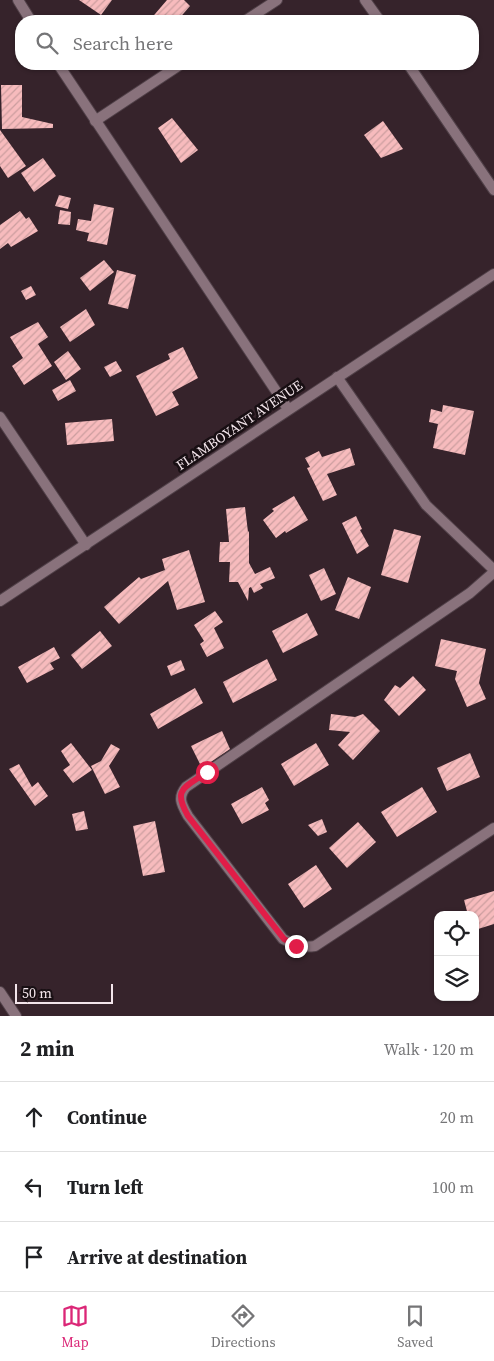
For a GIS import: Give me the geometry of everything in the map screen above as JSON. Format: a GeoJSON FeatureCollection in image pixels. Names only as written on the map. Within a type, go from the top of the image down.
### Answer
{"type":"FeatureCollection","features":[{"type":"Feature","properties":{"kind":"street"},"geometry":{"type":"LineString","coordinates":[[18,0],[27,15]]}},
{"type":"Feature","properties":{"kind":"street"},"geometry":{"type":"LineString","coordinates":[[254,15],[276,0]]}},
{"type":"Feature","properties":{"kind":"street"},"geometry":{"type":"LineString","coordinates":[[365,0],[376,15]]}},
{"type":"Feature","properties":{"kind":"street"},"geometry":{"type":"LineString","coordinates":[[62,70],[288,409]]}},
{"type":"Feature","properties":{"kind":"street"},"geometry":{"type":"LineString","coordinates":[[95,121],[172,70]]}},
{"type":"Feature","properties":{"kind":"street"},"geometry":{"type":"LineString","coordinates":[[412,70],[494,190]]}},
{"type":"Feature","properties":{"kind":"street","name":"FLAMBOYANT AVENUE"},"geometry":{"type":"LineString","coordinates":[[0,601],[494,274]]}},
{"type":"Feature","properties":{"kind":"street"},"geometry":{"type":"LineString","coordinates":[[337,377],[426,505],[494,571],[470,592],[186,787],[181,793],[180,801],[188,816],[284,939],[296,946],[306,948],[315,946],[494,828]]}},
{"type":"Feature","properties":{"kind":"street"},"geometry":{"type":"LineString","coordinates":[[0,417],[86,544]]}},
{"type":"Feature","properties":{"kind":"street"},"geometry":{"type":"LineString","coordinates":[[0,992],[16,1016]]}},
{"type":"Feature","properties":{"kind":"building"},"geometry":{"type":"Polygon","coordinates":[[[79,0],[112,0],[101,15],[79,0]]]}},
{"type":"Feature","properties":{"kind":"building"},"geometry":{"type":"Polygon","coordinates":[[[167,0],[184,0],[190,6],[182,15],[154,15],[167,0]]]}},
{"type":"Feature","properties":{"kind":"building"},"geometry":{"type":"Polygon","coordinates":[[[1,85],[22,85],[22,117],[53,124],[53,128],[2,129],[1,85]]]}},
{"type":"Feature","properties":{"kind":"building"},"geometry":{"type":"Polygon","coordinates":[[[172,118],[198,150],[181,163],[158,128],[172,118]]]}},
{"type":"Feature","properties":{"kind":"building"},"geometry":{"type":"Polygon","coordinates":[[[383,121],[403,149],[381,158],[364,135],[383,121]]]}},
{"type":"Feature","properties":{"kind":"building"},"geometry":{"type":"Polygon","coordinates":[[[0,130],[26,166],[8,178],[0,166],[0,130]]]}},
{"type":"Feature","properties":{"kind":"building"},"geometry":{"type":"Polygon","coordinates":[[[43,158],[56,176],[34,192],[21,173],[43,158]]]}},
{"type":"Feature","properties":{"kind":"building"},"geometry":{"type":"Polygon","coordinates":[[[59,195],[71,198],[68,209],[55,206],[59,195]]]}},
{"type":"Feature","properties":{"kind":"building"},"geometry":{"type":"Polygon","coordinates":[[[94,204],[114,208],[107,245],[87,241],[89,233],[76,230],[78,219],[91,221],[94,204]]]}},
{"type":"Feature","properties":{"kind":"building"},"geometry":{"type":"Polygon","coordinates":[[[60,210],[71,212],[70,225],[58,224],[60,210]]]}},
{"type":"Feature","properties":{"kind":"building"},"geometry":{"type":"Polygon","coordinates":[[[20,211],[26,219],[29,217],[38,231],[11,247],[8,243],[0,249],[0,225],[20,211]]]}},
{"type":"Feature","properties":{"kind":"building"},"geometry":{"type":"Polygon","coordinates":[[[104,260],[114,272],[90,291],[80,278],[104,260]]]}},
{"type":"Feature","properties":{"kind":"building"},"geometry":{"type":"Polygon","coordinates":[[[117,270],[136,275],[128,309],[108,304],[117,270]]]}},
{"type":"Feature","properties":{"kind":"building"},"geometry":{"type":"Polygon","coordinates":[[[31,286],[36,295],[26,300],[21,291],[31,286]]]}},
{"type":"Feature","properties":{"kind":"building"},"geometry":{"type":"Polygon","coordinates":[[[86,309],[95,325],[70,342],[60,327],[86,309]]]}},
{"type":"Feature","properties":{"kind":"building"},"geometry":{"type":"Polygon","coordinates":[[[38,322],[48,337],[38,344],[52,366],[24,385],[12,366],[23,358],[10,337],[38,322]]]}},
{"type":"Feature","properties":{"kind":"building"},"geometry":{"type":"Polygon","coordinates":[[[183,347],[198,378],[172,392],[179,405],[156,416],[136,376],[170,359],[168,354],[183,347]]]}},
{"type":"Feature","properties":{"kind":"building"},"geometry":{"type":"Polygon","coordinates":[[[68,351],[81,369],[66,380],[54,362],[68,351]]]}},
{"type":"Feature","properties":{"kind":"building"},"geometry":{"type":"Polygon","coordinates":[[[116,361],[122,371],[110,377],[104,367],[116,361]]]}},
{"type":"Feature","properties":{"kind":"building"},"geometry":{"type":"Polygon","coordinates":[[[70,380],[76,391],[58,401],[52,390],[70,380]]]}},
{"type":"Feature","properties":{"kind":"building"},"geometry":{"type":"Polygon","coordinates":[[[443,405],[474,411],[465,455],[433,448],[438,424],[429,422],[431,409],[442,412],[443,405]]]}},
{"type":"Feature","properties":{"kind":"building"},"geometry":{"type":"Polygon","coordinates":[[[112,419],[114,441],[67,445],[65,423],[112,419]]]}},
{"type":"Feature","properties":{"kind":"building"},"geometry":{"type":"Polygon","coordinates":[[[350,448],[355,465],[327,474],[337,495],[323,501],[307,468],[310,467],[305,458],[319,451],[322,457],[350,448]]]}},
{"type":"Feature","properties":{"kind":"building"},"geometry":{"type":"Polygon","coordinates":[[[294,496],[308,520],[286,533],[285,531],[276,538],[263,520],[274,511],[272,509],[294,496]]]}},
{"type":"Feature","properties":{"kind":"building"},"geometry":{"type":"Polygon","coordinates":[[[245,507],[249,531],[249,563],[255,574],[270,567],[275,578],[260,584],[263,588],[254,593],[251,587],[249,588],[248,601],[238,582],[229,582],[230,562],[219,562],[220,542],[229,542],[226,509],[245,507]]]}},
{"type":"Feature","properties":{"kind":"building"},"geometry":{"type":"Polygon","coordinates":[[[356,516],[362,529],[360,530],[369,546],[357,554],[342,523],[356,516]]]}},
{"type":"Feature","properties":{"kind":"building"},"geometry":{"type":"Polygon","coordinates":[[[394,529],[421,536],[408,583],[381,575],[394,529]]]}},
{"type":"Feature","properties":{"kind":"building"},"geometry":{"type":"Polygon","coordinates":[[[189,550],[205,602],[177,610],[168,581],[119,624],[104,607],[139,577],[141,579],[165,570],[162,559],[189,550]]]}},
{"type":"Feature","properties":{"kind":"building"},"geometry":{"type":"Polygon","coordinates":[[[324,568],[336,594],[321,601],[309,575],[324,568]]]}},
{"type":"Feature","properties":{"kind":"building"},"geometry":{"type":"Polygon","coordinates":[[[348,577],[371,587],[359,619],[335,610],[348,577]]]}},
{"type":"Feature","properties":{"kind":"building"},"geometry":{"type":"Polygon","coordinates":[[[215,611],[223,622],[214,628],[224,648],[207,657],[200,644],[204,641],[194,625],[215,611]]]}},
{"type":"Feature","properties":{"kind":"building"},"geometry":{"type":"Polygon","coordinates":[[[307,613],[318,635],[283,653],[272,631],[307,613]]]}},
{"type":"Feature","properties":{"kind":"building"},"geometry":{"type":"Polygon","coordinates":[[[100,631],[112,646],[82,669],[71,655],[100,631]]]}},
{"type":"Feature","properties":{"kind":"building"},"geometry":{"type":"Polygon","coordinates":[[[441,639],[486,649],[479,683],[486,699],[467,707],[455,679],[457,671],[435,666],[441,639]]]}},
{"type":"Feature","properties":{"kind":"building"},"geometry":{"type":"Polygon","coordinates":[[[54,647],[60,658],[50,663],[54,669],[27,683],[18,667],[54,647]]]}},
{"type":"Feature","properties":{"kind":"building"},"geometry":{"type":"Polygon","coordinates":[[[267,659],[277,680],[233,703],[223,682],[267,659]]]}},
{"type":"Feature","properties":{"kind":"building"},"geometry":{"type":"Polygon","coordinates":[[[181,660],[185,670],[171,676],[167,666],[181,660]]]}},
{"type":"Feature","properties":{"kind":"building"},"geometry":{"type":"Polygon","coordinates":[[[413,676],[426,690],[399,716],[384,700],[395,685],[400,688],[413,676]]]}},
{"type":"Feature","properties":{"kind":"building"},"geometry":{"type":"Polygon","coordinates":[[[195,688],[203,703],[158,729],[150,714],[195,688]]]}},
{"type":"Feature","properties":{"kind":"building"},"geometry":{"type":"Polygon","coordinates":[[[331,714],[355,717],[363,714],[380,731],[353,760],[338,745],[350,732],[329,730],[331,714]]]}},
{"type":"Feature","properties":{"kind":"building"},"geometry":{"type":"Polygon","coordinates":[[[222,731],[230,749],[202,768],[191,746],[222,731]]]}},
{"type":"Feature","properties":{"kind":"building"},"geometry":{"type":"Polygon","coordinates":[[[71,743],[92,770],[73,783],[63,770],[70,765],[61,751],[71,743]]]}},
{"type":"Feature","properties":{"kind":"building"},"geometry":{"type":"Polygon","coordinates":[[[316,743],[329,765],[294,786],[281,764],[316,743]]]}},
{"type":"Feature","properties":{"kind":"building"},"geometry":{"type":"Polygon","coordinates":[[[111,744],[120,749],[109,766],[120,787],[105,794],[91,766],[101,761],[111,744]]]}},
{"type":"Feature","properties":{"kind":"building"},"geometry":{"type":"Polygon","coordinates":[[[470,753],[480,777],[447,791],[437,768],[470,753]]]}},
{"type":"Feature","properties":{"kind":"building"},"geometry":{"type":"Polygon","coordinates":[[[19,764],[32,787],[38,782],[48,796],[35,806],[9,769],[19,764]]]}},
{"type":"Feature","properties":{"kind":"building"},"geometry":{"type":"Polygon","coordinates":[[[262,787],[269,800],[265,803],[269,810],[242,824],[231,804],[262,787]]]}},
{"type":"Feature","properties":{"kind":"building"},"geometry":{"type":"Polygon","coordinates":[[[422,787],[437,812],[397,837],[381,812],[422,787]]]}},
{"type":"Feature","properties":{"kind":"building"},"geometry":{"type":"Polygon","coordinates":[[[84,811],[88,829],[76,831],[72,814],[84,811]]]}},
{"type":"Feature","properties":{"kind":"building"},"geometry":{"type":"Polygon","coordinates":[[[322,819],[327,832],[318,836],[308,825],[322,819]]]}},
{"type":"Feature","properties":{"kind":"building"},"geometry":{"type":"Polygon","coordinates":[[[155,821],[165,872],[143,876],[133,826],[155,821]]]}},
{"type":"Feature","properties":{"kind":"building"},"geometry":{"type":"Polygon","coordinates":[[[358,822],[376,842],[347,868],[329,848],[358,822]]]}},
{"type":"Feature","properties":{"kind":"building"},"geometry":{"type":"Polygon","coordinates":[[[316,865],[332,889],[304,908],[288,884],[316,865]]]}},
{"type":"Feature","properties":{"kind":"building"},"geometry":{"type":"Polygon","coordinates":[[[494,891],[494,924],[479,929],[479,911],[467,911],[464,900],[494,891]]]}},
{"type":"Feature","properties":{"kind":"route"},"geometry":{"type":"LineString","coordinates":[[207,772],[186,787],[181,793],[180,801],[188,816],[284,939],[296,946]]}}]}
